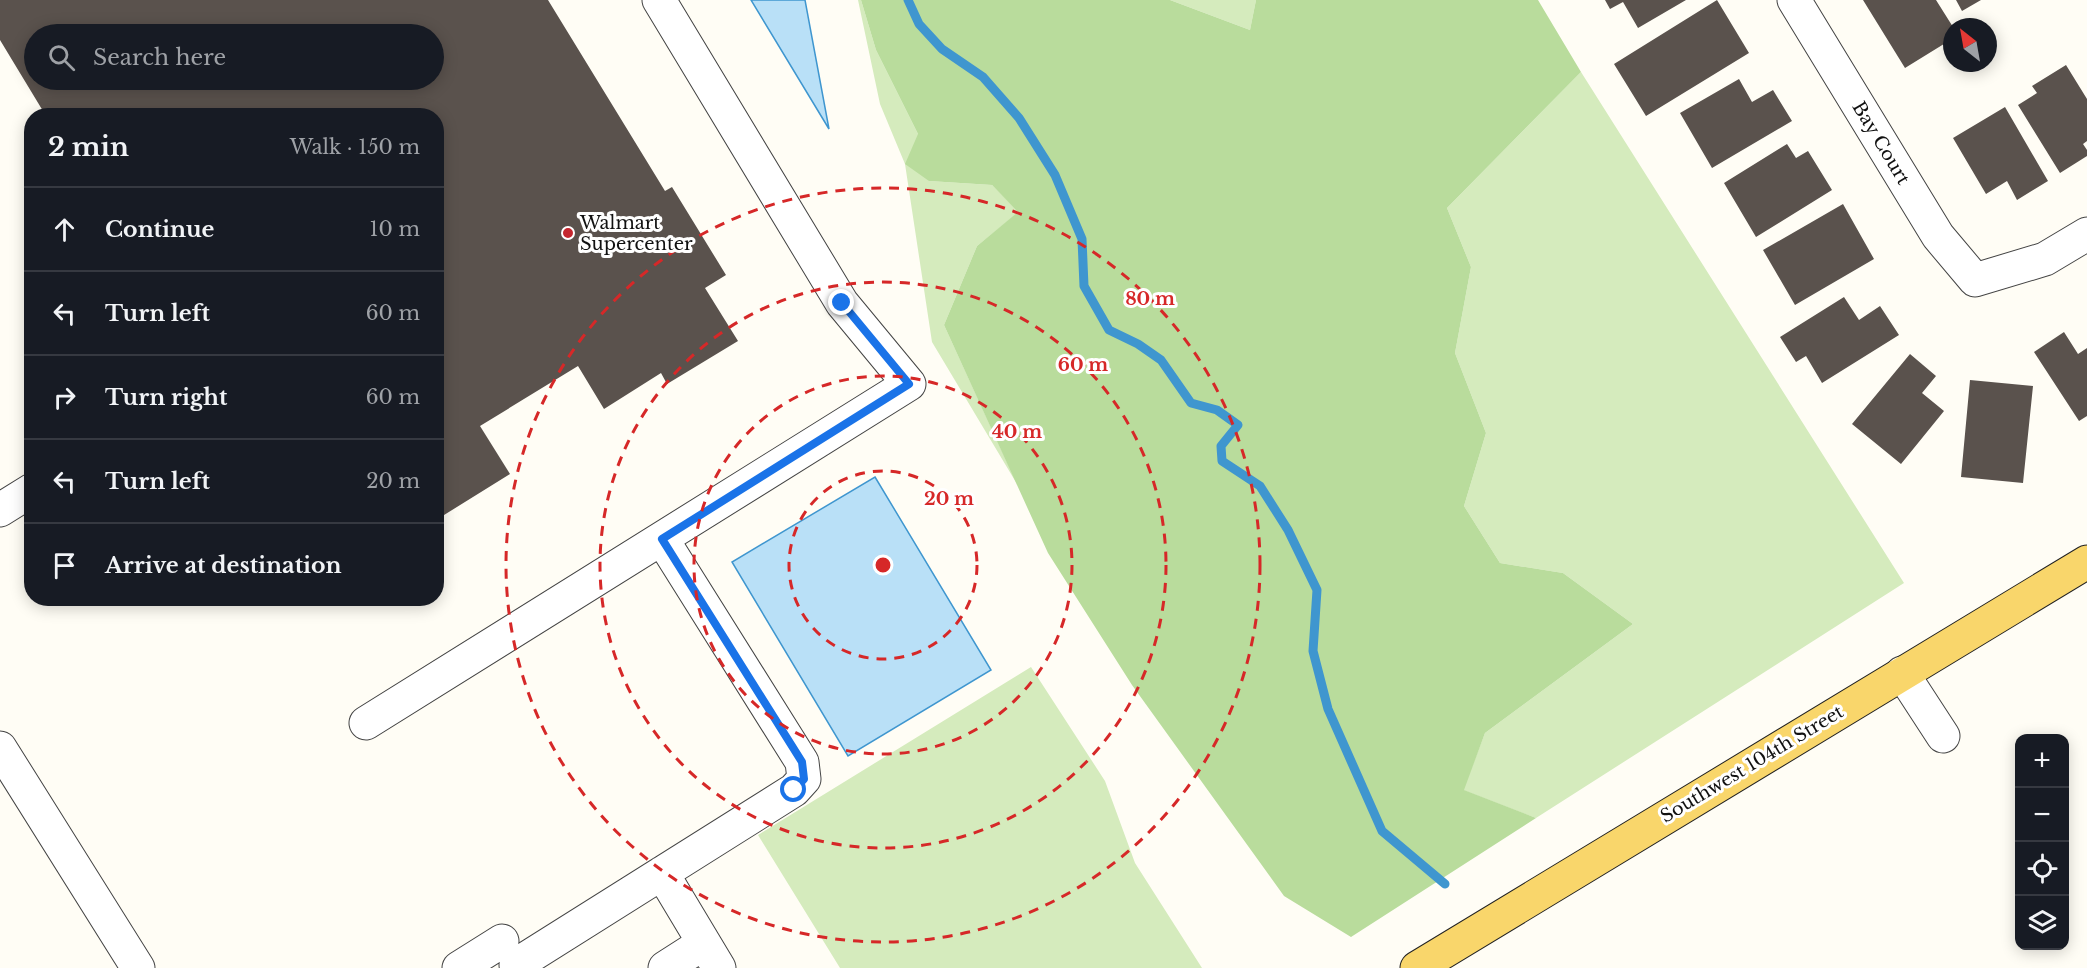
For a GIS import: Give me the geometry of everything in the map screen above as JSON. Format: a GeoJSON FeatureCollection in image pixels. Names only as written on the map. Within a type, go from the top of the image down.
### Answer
{"type":"FeatureCollection","features":[{"type":"Feature","properties":{"kind":"main road","name":"Southwest 104th Street"},"geometry":{"type":"LineString","coordinates":[[1417,968],[2087,562]]}},
{"type":"Feature","properties":{"kind":"street"},"geometry":{"type":"LineString","coordinates":[[366,723],[909,384],[842,303],[659,0]]}},
{"type":"Feature","properties":{"kind":"street","name":"Bay Court"},"geometry":{"type":"LineString","coordinates":[[1794,0],[1938,236],[1975,280],[2045,259],[2087,234]]}},
{"type":"Feature","properties":{"kind":"street"},"geometry":{"type":"LineString","coordinates":[[0,510],[24,495]]}},
{"type":"Feature","properties":{"kind":"street"},"geometry":{"type":"LineString","coordinates":[[459,968],[509,953],[662,873],[794,790],[804,779],[802,762],[662,539]]}},
{"type":"Feature","properties":{"kind":"street"},"geometry":{"type":"LineString","coordinates":[[1902,673],[1943,736]]}},
{"type":"Feature","properties":{"kind":"street"},"geometry":{"type":"LineString","coordinates":[[0,748],[138,968]]}},
{"type":"Feature","properties":{"kind":"street"},"geometry":{"type":"LineString","coordinates":[[662,873],[712,956],[665,968]]}},
{"type":"Feature","properties":{"kind":"green space"},"geometry":{"type":"Polygon","coordinates":[[[858,0],[861,0],[876,50],[918,134],[929,181],[992,185],[1019,212],[977,246],[944,325],[1017,484],[932,342],[905,164],[880,104],[858,0]]]}},
{"type":"Feature","properties":{"kind":"green space"},"geometry":{"type":"Polygon","coordinates":[[[861,0],[1170,0],[1250,30],[1256,0],[1538,0],[1581,72],[1447,208],[1471,267],[1455,353],[1486,433],[1464,506],[1500,563],[1563,573],[1633,624],[1485,733],[1464,790],[1536,818],[1351,937],[1284,896],[1132,685],[1048,553],[944,325],[977,246],[1018,212],[992,185],[929,181],[905,164],[918,134],[876,50],[861,0]]]}},
{"type":"Feature","properties":{"kind":"green space"},"geometry":{"type":"Polygon","coordinates":[[[1170,0],[1256,0],[1250,30],[1170,0]]]}},
{"type":"Feature","properties":{"kind":"green space"},"geometry":{"type":"Polygon","coordinates":[[[1581,72],[1904,583],[1536,818],[1463,790],[1485,733],[1633,624],[1563,573],[1500,563],[1464,506],[1486,433],[1455,353],[1471,267],[1447,208],[1581,72]]]}},
{"type":"Feature","properties":{"kind":"green space"},"geometry":{"type":"Polygon","coordinates":[[[1031,667],[1105,781],[1135,863],[1202,968],[840,968],[758,835],[1031,667]]]}},
{"type":"Feature","properties":{"kind":"water"},"geometry":{"type":"Polygon","coordinates":[[[751,0],[805,0],[829,129],[751,0]]]}},
{"type":"Feature","properties":{"kind":"water"},"geometry":{"type":"Polygon","coordinates":[[[875,477],[991,670],[848,756],[732,562],[875,477]]]}},
{"type":"Feature","properties":{"kind":"building","name":"Walmart Supercenter"},"geometry":{"type":"Polygon","coordinates":[[[0,0],[548,0],[665,191],[672,187],[726,275],[705,288],[738,341],[667,384],[661,373],[604,409],[578,366],[480,426],[510,474],[444,515],[444,108],[41,108],[30,90],[444,90],[444,24],[24,24],[24,80],[0,40],[0,0]]]}},
{"type":"Feature","properties":{"kind":"building"},"geometry":{"type":"Polygon","coordinates":[[[1605,0],[1686,0],[1638,28],[1623,2],[1610,9],[1605,0]]]}},
{"type":"Feature","properties":{"kind":"building"},"geometry":{"type":"Polygon","coordinates":[[[1717,0],[1749,53],[1646,116],[1614,64],[1717,0]]]}},
{"type":"Feature","properties":{"kind":"building"},"geometry":{"type":"Polygon","coordinates":[[[1863,0],[1936,0],[1947,18],[1943,18],[1943,45],[1905,68],[1863,0]]]}},
{"type":"Feature","properties":{"kind":"building"},"geometry":{"type":"Polygon","coordinates":[[[1956,0],[1981,0],[1962,11],[1956,0]]]}},
{"type":"Feature","properties":{"kind":"building"},"geometry":{"type":"Polygon","coordinates":[[[2066,65],[2087,99],[2087,141],[2083,144],[2087,150],[2087,156],[2060,173],[2018,105],[2037,93],[2032,86],[2066,65]]]}},
{"type":"Feature","properties":{"kind":"building"},"geometry":{"type":"Polygon","coordinates":[[[1739,79],[1752,102],[1773,90],[1792,121],[1712,168],[1680,113],[1739,79]]]}},
{"type":"Feature","properties":{"kind":"building"},"geometry":{"type":"Polygon","coordinates":[[[2005,107],[2048,181],[2017,200],[2007,181],[1986,194],[1953,138],[2005,107]]]}},
{"type":"Feature","properties":{"kind":"building"},"geometry":{"type":"Polygon","coordinates":[[[1787,144],[1796,158],[1808,151],[1832,190],[1756,237],[1724,183],[1787,144]]]}},
{"type":"Feature","properties":{"kind":"building"},"geometry":{"type":"Polygon","coordinates":[[[1843,204],[1874,259],[1795,305],[1763,250],[1843,204]]]}},
{"type":"Feature","properties":{"kind":"building"},"geometry":{"type":"Polygon","coordinates":[[[1844,297],[1859,320],[1880,306],[1899,335],[1822,383],[1806,356],[1796,362],[1780,337],[1844,297]]]}},
{"type":"Feature","properties":{"kind":"building"},"geometry":{"type":"Polygon","coordinates":[[[2064,332],[2078,354],[2087,348],[2087,416],[2079,421],[2034,352],[2064,332]]]}},
{"type":"Feature","properties":{"kind":"building"},"geometry":{"type":"Polygon","coordinates":[[[1910,354],[1936,376],[1922,393],[1944,411],[1901,464],[1852,424],[1910,354]]]}},
{"type":"Feature","properties":{"kind":"building"},"geometry":{"type":"Polygon","coordinates":[[[1970,380],[2033,386],[2023,483],[1961,477],[1970,380]]]}},
{"type":"Feature","properties":{"kind":"waterway"},"geometry":{"type":"LineString","coordinates":[[908,0],[919,24],[942,49],[983,77],[1019,118],[1055,175],[1082,239],[1084,286],[1109,330],[1138,344],[1161,360],[1191,403],[1217,410],[1238,425],[1221,446],[1222,461],[1260,486],[1288,530],[1317,590],[1313,651],[1328,709],[1382,831],[1445,884]]}},
{"type":"Feature","properties":{"kind":"place","name":"Walmart Supercenter"},"geometry":{"type":"Point","coordinates":[568,233]}},
{"type":"Feature","properties":{"kind":"route"},"geometry":{"type":"LineString","coordinates":[[794,790],[804,779],[802,762],[662,539],[909,384],[842,303]]}}]}
